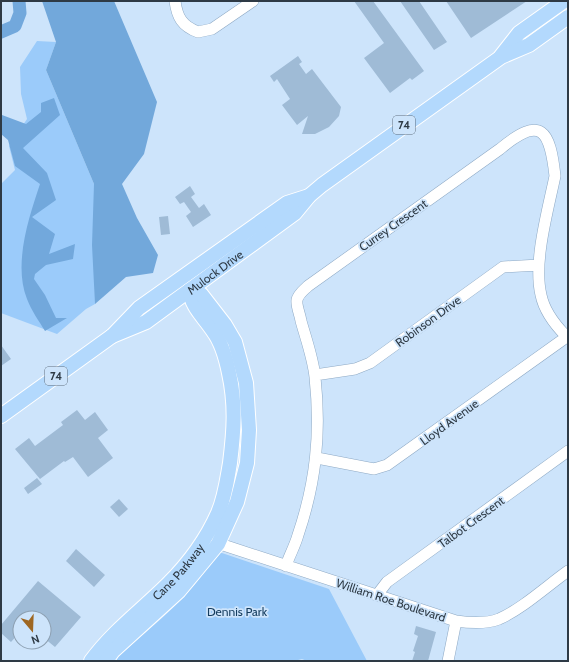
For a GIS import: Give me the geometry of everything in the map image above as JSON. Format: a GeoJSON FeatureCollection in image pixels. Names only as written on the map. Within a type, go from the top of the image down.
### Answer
{"type":"FeatureCollection","features":[{"type":"Feature","properties":{"kind":"main road","name":"Mulock Drive"},"geometry":{"type":"LineString","coordinates":[[500,57],[519,33],[564,4]]}},
{"type":"Feature","properties":{"kind":"main road","name":"Mulock Drive"},"geometry":{"type":"LineString","coordinates":[[112,336],[146,322],[295,213],[309,196],[500,57],[529,45],[568,17]]}},
{"type":"Feature","properties":{"kind":"main road","name":"Mulock Drive"},"geometry":{"type":"LineString","coordinates":[[1,416],[112,336],[139,308],[181,278],[287,203],[309,196]]}},
{"type":"Feature","properties":{"kind":"main road","name":"Cane Parkway"},"geometry":{"type":"LineString","coordinates":[[91,661],[103,644],[169,583],[211,541],[227,486],[234,428],[234,404],[229,372],[222,346],[214,331],[191,301],[190,290],[201,294],[225,325],[235,342],[246,383],[249,430],[247,463],[237,502],[179,591],[114,651],[106,661]]}},
{"type":"Feature","properties":{"kind":"street"},"geometry":{"type":"LineString","coordinates":[[175,1],[179,17],[184,25],[198,32],[212,29],[253,1]]}},
{"type":"Feature","properties":{"kind":"street","name":"Currey Crescent"},"geometry":{"type":"LineString","coordinates":[[286,566],[302,524],[317,458],[318,420],[315,375],[299,312],[297,300],[299,294],[516,136],[530,130],[541,131],[545,135],[551,147],[555,176],[539,265],[541,297],[548,312],[567,337]]}},
{"type":"Feature","properties":{"kind":"street","name":"Robinson Drive"},"geometry":{"type":"LineString","coordinates":[[315,375],[355,369],[370,363],[503,267],[539,265]]}},
{"type":"Feature","properties":{"kind":"street","name":"Cane Parkway"},"geometry":{"type":"LineString","coordinates":[[181,278],[190,290]]}},
{"type":"Feature","properties":{"kind":"street","name":"Lloyd Avenue"},"geometry":{"type":"LineString","coordinates":[[317,458],[374,469],[387,465],[567,337]]}},
{"type":"Feature","properties":{"kind":"street","name":"Talbot Crescent"},"geometry":{"type":"LineString","coordinates":[[377,594],[387,582],[568,451]]}},
{"type":"Feature","properties":{"kind":"street"},"geometry":{"type":"LineString","coordinates":[[230,461],[247,463]]}},
{"type":"Feature","properties":{"kind":"street","name":"William Roe Boulevard"},"geometry":{"type":"LineString","coordinates":[[211,541],[456,621],[485,622],[500,618],[568,571]]}},
{"type":"Feature","properties":{"kind":"street"},"geometry":{"type":"LineString","coordinates":[[448,661],[456,621]]}},
{"type":"Feature","properties":{"kind":"green space"},"geometry":{"type":"Polygon","coordinates":[[[37,41],[56,42],[46,70],[94,184],[95,304],[86,309],[57,334],[1,313],[1,184],[15,170],[9,146],[27,119],[21,94],[20,67],[37,41]]]}},
{"type":"Feature","properties":{"kind":"green space","name":"Dennis Park"},"geometry":{"type":"Polygon","coordinates":[[[216,553],[222,553],[329,589],[367,661],[307,661],[302,659],[294,661],[115,661],[185,596],[207,568],[216,553]]]}},
{"type":"Feature","properties":{"kind":"shaded area"},"geometry":{"type":"Polygon","coordinates":[[[42,1],[114,1],[157,102],[144,154],[122,184],[137,218],[158,255],[153,273],[126,277],[95,304],[92,245],[94,184],[46,70],[56,42],[42,1]]]}},
{"type":"Feature","properties":{"kind":"shaded area"},"geometry":{"type":"Polygon","coordinates":[[[54,98],[60,115],[23,148],[47,173],[56,200],[32,217],[55,234],[49,254],[75,244],[73,259],[46,265],[35,274],[34,279],[45,295],[56,318],[67,318],[45,331],[27,299],[23,285],[22,271],[22,256],[27,226],[40,184],[15,166],[8,140],[1,134],[1,110],[2,115],[26,124],[41,112],[41,103],[54,98]]]}},
{"type":"Feature","properties":{"kind":"building"},"geometry":{"type":"Polygon","coordinates":[[[354,1],[373,1],[424,71],[412,80],[410,78],[390,93],[364,58],[384,43],[354,1]]]}},
{"type":"Feature","properties":{"kind":"building"},"geometry":{"type":"Polygon","coordinates":[[[400,1],[419,1],[447,42],[434,50],[400,1]]]}},
{"type":"Feature","properties":{"kind":"building"},"geometry":{"type":"Polygon","coordinates":[[[446,1],[527,1],[471,38],[446,1]]]}},
{"type":"Feature","properties":{"kind":"building"},"geometry":{"type":"Polygon","coordinates":[[[298,56],[302,62],[299,64],[306,74],[312,69],[341,107],[339,116],[329,127],[315,134],[302,134],[308,116],[297,125],[282,105],[290,99],[277,79],[274,82],[270,76],[298,56]]]}},
{"type":"Feature","properties":{"kind":"building"},"geometry":{"type":"Polygon","coordinates":[[[190,186],[195,194],[191,197],[199,208],[204,204],[211,215],[193,227],[186,216],[191,212],[184,202],[180,204],[175,197],[190,186]]]}},
{"type":"Feature","properties":{"kind":"building"},"geometry":{"type":"Polygon","coordinates":[[[168,216],[170,234],[161,235],[159,217],[168,216]]]}},
{"type":"Feature","properties":{"kind":"building"},"geometry":{"type":"Polygon","coordinates":[[[1,345],[11,359],[1,366],[1,345]]]}},
{"type":"Feature","properties":{"kind":"building"},"geometry":{"type":"Polygon","coordinates":[[[77,410],[85,420],[95,412],[108,430],[98,438],[113,458],[88,477],[73,457],[65,462],[64,461],[40,479],[15,449],[29,438],[35,446],[63,425],[61,422],[77,410]]]}},
{"type":"Feature","properties":{"kind":"building"},"geometry":{"type":"Polygon","coordinates":[[[37,478],[42,484],[28,494],[24,488],[37,478]]]}},
{"type":"Feature","properties":{"kind":"building"},"geometry":{"type":"Polygon","coordinates":[[[119,499],[128,509],[119,517],[110,507],[119,499]]]}},
{"type":"Feature","properties":{"kind":"building"},"geometry":{"type":"Polygon","coordinates":[[[76,549],[105,575],[94,587],[66,561],[76,549]]]}},
{"type":"Feature","properties":{"kind":"building"},"geometry":{"type":"Polygon","coordinates":[[[38,581],[81,617],[55,647],[52,645],[52,610],[14,610],[38,581]]]}},
{"type":"Feature","properties":{"kind":"building"},"geometry":{"type":"Polygon","coordinates":[[[12,612],[11,642],[1,633],[1,625],[12,612]]]}},
{"type":"Feature","properties":{"kind":"building"},"geometry":{"type":"Polygon","coordinates":[[[416,626],[436,632],[428,661],[412,661],[415,652],[413,651],[418,636],[414,634],[416,626]]]}},
{"type":"Feature","properties":{"kind":"waterway"},"geometry":{"type":"LineString","coordinates":[[1,32],[15,26],[20,13],[19,1]]}}]}
